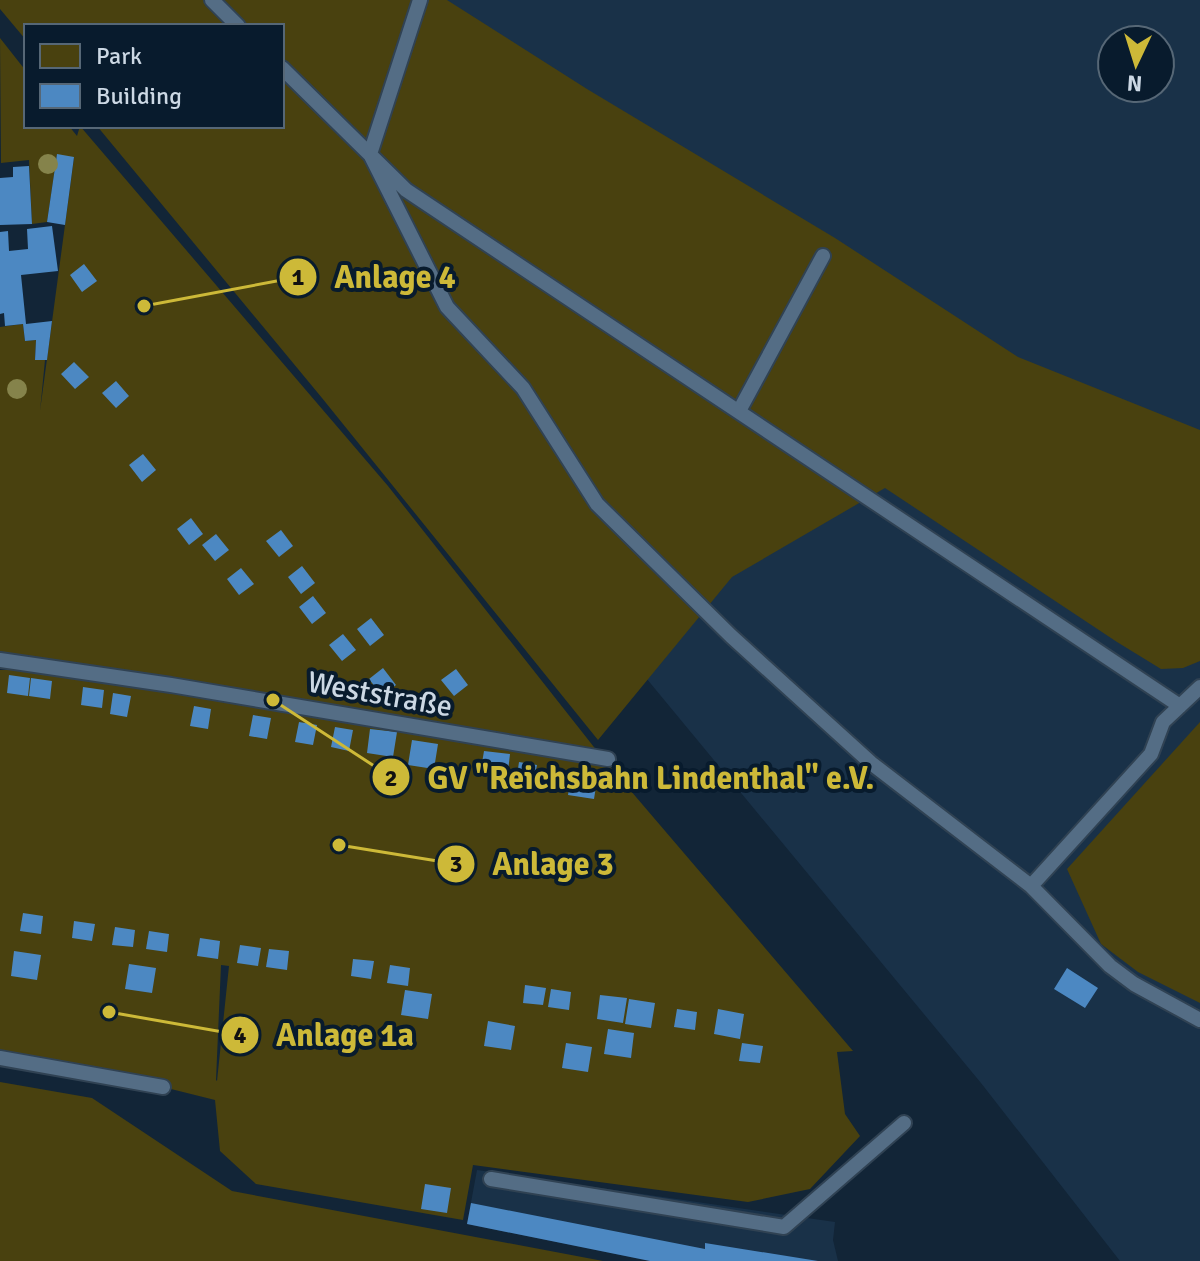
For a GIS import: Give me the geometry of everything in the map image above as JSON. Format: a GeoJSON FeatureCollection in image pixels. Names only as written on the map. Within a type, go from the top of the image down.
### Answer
{"type":"FeatureCollection","features":[{"type":"Feature","properties":{"kind":"lane"},"geometry":{"type":"LineString","coordinates":[[212,0],[236,24]]}},
{"type":"Feature","properties":{"kind":"lane"},"geometry":{"type":"LineString","coordinates":[[420,0],[370,154],[447,307],[523,388],[597,504],[731,636],[871,763],[1031,886],[1110,966],[1134,984],[1200,1020]]}},
{"type":"Feature","properties":{"kind":"lane"},"geometry":{"type":"LineString","coordinates":[[284,70],[406,190],[1180,706]]}},
{"type":"Feature","properties":{"kind":"lane"},"geometry":{"type":"LineString","coordinates":[[739,411],[823,256]]}},
{"type":"Feature","properties":{"kind":"lane","name":"Weststraße"},"geometry":{"type":"LineString","coordinates":[[0,660],[171,685],[608,759]]}},
{"type":"Feature","properties":{"kind":"lane"},"geometry":{"type":"LineString","coordinates":[[1031,886],[1151,754],[1163,722],[1200,687]]}},
{"type":"Feature","properties":{"kind":"lane"},"geometry":{"type":"LineString","coordinates":[[0,1058],[163,1087]]}},
{"type":"Feature","properties":{"kind":"lane"},"geometry":{"type":"LineString","coordinates":[[491,1179],[784,1227],[904,1123]]}},
{"type":"Feature","properties":{"kind":"shaded area"},"geometry":{"type":"Polygon","coordinates":[[[78,0],[1200,0],[1200,1261],[1120,1261],[981,1083],[407,389],[283,128],[284,24],[78,0]]]}},
{"type":"Feature","properties":{"kind":"shaded area"},"geometry":{"type":"Polygon","coordinates":[[[477,1170],[835,1222],[833,1240],[838,1261],[650,1261],[467,1224],[477,1170]]]}},
{"type":"Feature","properties":{"kind":"green space"},"geometry":{"type":"Polygon","coordinates":[[[0,0],[447,0],[587,89],[835,238],[1018,357],[1200,430],[1200,661],[1183,668],[1161,669],[885,488],[732,577],[598,740],[99,128],[284,128],[284,24],[24,24],[24,38],[0,9],[0,0]]]}},
{"type":"Feature","properties":{"kind":"green space"},"geometry":{"type":"Polygon","coordinates":[[[0,38],[24,68],[24,128],[71,128],[77,136],[82,128],[388,486],[601,756],[853,1051],[837,1052],[845,1114],[860,1136],[810,1189],[748,1202],[473,1165],[463,1220],[256,1184],[220,1151],[215,1100],[163,1087],[0,1058],[0,670],[7,670],[10,654],[0,652],[0,327],[23,324],[25,341],[36,340],[35,360],[45,360],[40,411],[74,158],[57,155],[47,222],[32,224],[29,160],[1,163],[0,38]],[[221,965],[216,1080],[229,966],[221,965]]]}},
{"type":"Feature","properties":{"kind":"green space"},"geometry":{"type":"Polygon","coordinates":[[[1200,722],[1200,1003],[1138,972],[1101,944],[1067,869],[1200,722]]]}},
{"type":"Feature","properties":{"kind":"green space"},"geometry":{"type":"Polygon","coordinates":[[[0,1082],[92,1098],[232,1191],[603,1261],[0,1261],[0,1082]]]}},
{"type":"Feature","properties":{"kind":"building"},"geometry":{"type":"Polygon","coordinates":[[[57,154],[74,157],[65,225],[47,222],[57,154]]]}},
{"type":"Feature","properties":{"kind":"building"},"geometry":{"type":"Polygon","coordinates":[[[29,166],[32,224],[0,225],[0,178],[13,177],[13,167],[29,166]]]}},
{"type":"Feature","properties":{"kind":"building"},"geometry":{"type":"Polygon","coordinates":[[[52,226],[58,271],[21,275],[26,324],[52,321],[47,360],[35,360],[36,340],[25,341],[23,324],[5,326],[4,313],[0,314],[0,232],[8,231],[9,251],[28,249],[27,229],[52,226]]]}},
{"type":"Feature","properties":{"kind":"building"},"geometry":{"type":"Polygon","coordinates":[[[84,264],[97,281],[82,292],[70,275],[84,264]]]}},
{"type":"Feature","properties":{"kind":"building"},"geometry":{"type":"Polygon","coordinates":[[[74,362],[89,377],[75,389],[61,374],[74,362]]]}},
{"type":"Feature","properties":{"kind":"building"},"geometry":{"type":"Polygon","coordinates":[[[116,381],[129,396],[116,408],[102,393],[116,381]]]}},
{"type":"Feature","properties":{"kind":"building"},"geometry":{"type":"Polygon","coordinates":[[[143,454],[156,470],[142,482],[129,465],[143,454]]]}},
{"type":"Feature","properties":{"kind":"building"},"geometry":{"type":"Polygon","coordinates":[[[191,518],[203,534],[189,545],[177,529],[191,518]]]}},
{"type":"Feature","properties":{"kind":"building"},"geometry":{"type":"Polygon","coordinates":[[[281,530],[293,546],[279,557],[266,541],[281,530]]]}},
{"type":"Feature","properties":{"kind":"building"},"geometry":{"type":"Polygon","coordinates":[[[216,534],[229,550],[215,561],[202,545],[216,534]]]}},
{"type":"Feature","properties":{"kind":"building"},"geometry":{"type":"Polygon","coordinates":[[[302,566],[315,583],[301,594],[288,577],[302,566]]]}},
{"type":"Feature","properties":{"kind":"building"},"geometry":{"type":"Polygon","coordinates":[[[241,568],[254,584],[239,595],[227,579],[241,568]]]}},
{"type":"Feature","properties":{"kind":"building"},"geometry":{"type":"Polygon","coordinates":[[[313,596],[326,613],[312,624],[299,607],[313,596]]]}},
{"type":"Feature","properties":{"kind":"building"},"geometry":{"type":"Polygon","coordinates":[[[371,618],[384,635],[370,646],[357,629],[371,618]]]}},
{"type":"Feature","properties":{"kind":"building"},"geometry":{"type":"Polygon","coordinates":[[[343,634],[356,650],[342,661],[329,645],[343,634]]]}},
{"type":"Feature","properties":{"kind":"building"},"geometry":{"type":"Polygon","coordinates":[[[383,668],[396,685],[382,696],[369,679],[383,668]]]}},
{"type":"Feature","properties":{"kind":"building"},"geometry":{"type":"Polygon","coordinates":[[[456,669],[468,685],[454,696],[441,680],[456,669]]]}},
{"type":"Feature","properties":{"kind":"building"},"geometry":{"type":"Polygon","coordinates":[[[9,675],[30,678],[28,696],[7,693],[9,675]]]}},
{"type":"Feature","properties":{"kind":"building"},"geometry":{"type":"Polygon","coordinates":[[[31,678],[52,681],[50,699],[29,696],[31,678]]]}},
{"type":"Feature","properties":{"kind":"building"},"geometry":{"type":"Polygon","coordinates":[[[83,687],[104,690],[102,708],[81,705],[83,687]]]}},
{"type":"Feature","properties":{"kind":"building"},"geometry":{"type":"Polygon","coordinates":[[[113,693],[131,696],[127,717],[110,714],[113,693]]]}},
{"type":"Feature","properties":{"kind":"building"},"geometry":{"type":"Polygon","coordinates":[[[194,706],[211,709],[208,729],[190,726],[194,706]]]}},
{"type":"Feature","properties":{"kind":"building"},"geometry":{"type":"Polygon","coordinates":[[[253,715],[271,718],[267,739],[249,736],[253,715]]]}},
{"type":"Feature","properties":{"kind":"building"},"geometry":{"type":"Polygon","coordinates":[[[299,722],[317,725],[313,745],[295,742],[299,722]]]}},
{"type":"Feature","properties":{"kind":"building"},"geometry":{"type":"Polygon","coordinates":[[[335,727],[353,730],[349,751],[331,747],[335,727]]]}},
{"type":"Feature","properties":{"kind":"building"},"geometry":{"type":"Polygon","coordinates":[[[370,729],[397,732],[393,757],[367,753],[370,729]]]}},
{"type":"Feature","properties":{"kind":"building"},"geometry":{"type":"Polygon","coordinates":[[[412,740],[438,744],[434,769],[408,765],[412,740]]]}},
{"type":"Feature","properties":{"kind":"building"},"geometry":{"type":"Polygon","coordinates":[[[484,751],[510,754],[507,780],[480,775],[484,751]]]}},
{"type":"Feature","properties":{"kind":"building"},"geometry":{"type":"Polygon","coordinates":[[[519,762],[537,765],[533,785],[516,782],[519,762]]]}},
{"type":"Feature","properties":{"kind":"building"},"geometry":{"type":"Polygon","coordinates":[[[572,770],[598,774],[594,799],[568,795],[572,770]]]}},
{"type":"Feature","properties":{"kind":"building"},"geometry":{"type":"Polygon","coordinates":[[[23,913],[43,916],[41,934],[20,931],[23,913]]]}},
{"type":"Feature","properties":{"kind":"building"},"geometry":{"type":"Polygon","coordinates":[[[74,921],[95,924],[92,941],[72,938],[74,921]]]}},
{"type":"Feature","properties":{"kind":"building"},"geometry":{"type":"Polygon","coordinates":[[[115,927],[135,930],[133,947],[112,945],[115,927]]]}},
{"type":"Feature","properties":{"kind":"building"},"geometry":{"type":"Polygon","coordinates":[[[149,931],[169,934],[167,952],[146,949],[149,931]]]}},
{"type":"Feature","properties":{"kind":"building"},"geometry":{"type":"Polygon","coordinates":[[[200,938],[220,941],[218,959],[197,956],[200,938]]]}},
{"type":"Feature","properties":{"kind":"building"},"geometry":{"type":"Polygon","coordinates":[[[240,945],[261,948],[258,966],[237,963],[240,945]]]}},
{"type":"Feature","properties":{"kind":"building"},"geometry":{"type":"Polygon","coordinates":[[[269,949],[289,951],[287,970],[266,967],[269,949]]]}},
{"type":"Feature","properties":{"kind":"building"},"geometry":{"type":"Polygon","coordinates":[[[14,951],[41,955],[37,980],[11,976],[14,951]]]}},
{"type":"Feature","properties":{"kind":"building"},"geometry":{"type":"Polygon","coordinates":[[[353,959],[374,961],[371,979],[351,976],[353,959]]]}},
{"type":"Feature","properties":{"kind":"building"},"geometry":{"type":"Polygon","coordinates":[[[129,964],[156,968],[152,993],[125,989],[129,964]]]}},
{"type":"Feature","properties":{"kind":"building"},"geometry":{"type":"Polygon","coordinates":[[[390,965],[410,968],[408,986],[387,983],[390,965]]]}},
{"type":"Feature","properties":{"kind":"building"},"geometry":{"type":"Polygon","coordinates":[[[1067,968],[1098,988],[1085,1008],[1054,989],[1067,968]]]}},
{"type":"Feature","properties":{"kind":"building"},"geometry":{"type":"Polygon","coordinates":[[[525,985],[546,988],[543,1005],[523,1003],[525,985]]]}},
{"type":"Feature","properties":{"kind":"building"},"geometry":{"type":"Polygon","coordinates":[[[551,989],[571,992],[569,1010],[548,1007],[551,989]]]}},
{"type":"Feature","properties":{"kind":"building"},"geometry":{"type":"Polygon","coordinates":[[[405,990],[432,994],[428,1019],[401,1015],[405,990]]]}},
{"type":"Feature","properties":{"kind":"building"},"geometry":{"type":"Polygon","coordinates":[[[600,995],[627,998],[623,1023],[597,1019],[600,995]]]}},
{"type":"Feature","properties":{"kind":"building"},"geometry":{"type":"Polygon","coordinates":[[[629,999],[655,1003],[651,1028],[625,1024],[629,999]]]}},
{"type":"Feature","properties":{"kind":"building"},"geometry":{"type":"Polygon","coordinates":[[[677,1009],[697,1012],[695,1030],[674,1027],[677,1009]]]}},
{"type":"Feature","properties":{"kind":"building"},"geometry":{"type":"Polygon","coordinates":[[[718,1009],[744,1014],[740,1039],[714,1034],[718,1009]]]}},
{"type":"Feature","properties":{"kind":"building"},"geometry":{"type":"Polygon","coordinates":[[[488,1021],[515,1026],[511,1050],[484,1046],[488,1021]]]}},
{"type":"Feature","properties":{"kind":"building"},"geometry":{"type":"Polygon","coordinates":[[[608,1029],[634,1033],[631,1058],[604,1054],[608,1029]]]}},
{"type":"Feature","properties":{"kind":"building"},"geometry":{"type":"Polygon","coordinates":[[[566,1043],[592,1047],[588,1072],[562,1068],[566,1043]]]}},
{"type":"Feature","properties":{"kind":"building"},"geometry":{"type":"Polygon","coordinates":[[[742,1043],[763,1046],[760,1063],[739,1061],[742,1043]]]}},
{"type":"Feature","properties":{"kind":"building"},"geometry":{"type":"Polygon","coordinates":[[[425,1184],[451,1188],[447,1213],[421,1209],[425,1184]]]}},
{"type":"Feature","properties":{"kind":"building"},"geometry":{"type":"Polygon","coordinates":[[[471,1203],[705,1249],[705,1243],[818,1261],[650,1261],[467,1224],[471,1203]]]}},
{"type":"Feature","properties":{"kind":"place","name":"Anlage 4"},"geometry":{"type":"Point","coordinates":[144,306]}},
{"type":"Feature","properties":{"kind":"place","name":"GV \"Reichsbahn Lindenthal\" e.V."},"geometry":{"type":"Point","coordinates":[273,700]}},
{"type":"Feature","properties":{"kind":"place","name":"Anlage 3"},"geometry":{"type":"Point","coordinates":[339,845]}},
{"type":"Feature","properties":{"kind":"place","name":"Anlage 1a"},"geometry":{"type":"Point","coordinates":[109,1012]}}]}
